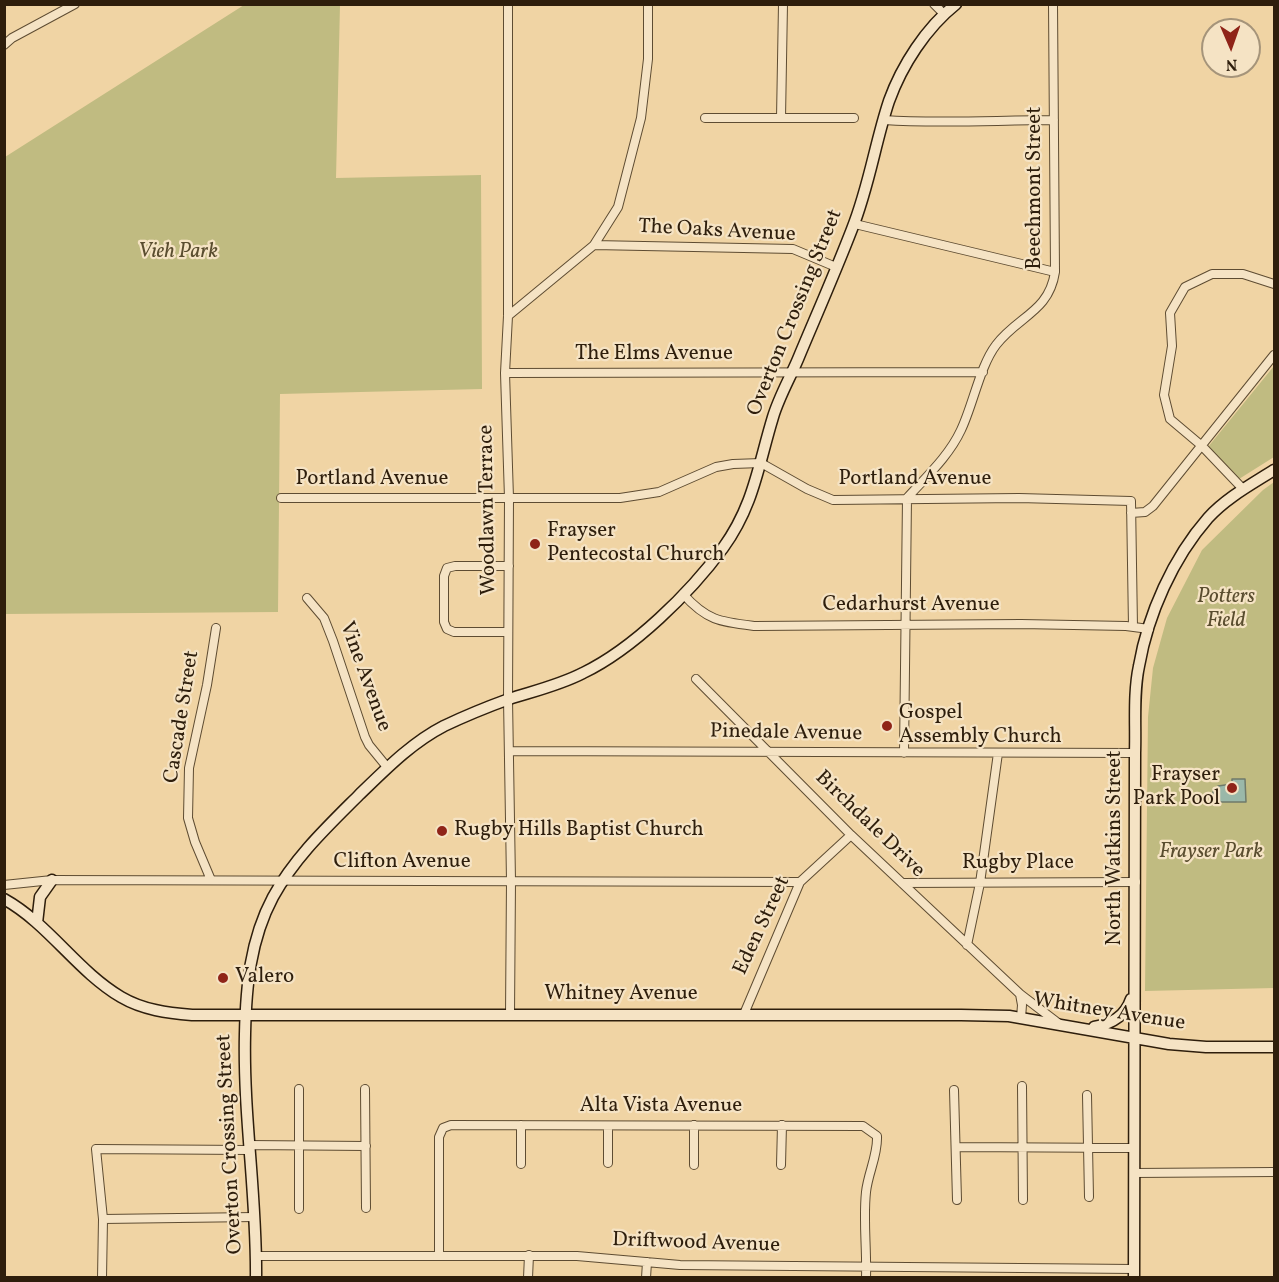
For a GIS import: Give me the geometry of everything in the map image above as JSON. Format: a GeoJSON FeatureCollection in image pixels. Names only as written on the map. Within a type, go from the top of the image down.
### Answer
{"type":"FeatureCollection","features":[{"type":"Feature","properties":{"kind":"main road","name":"Overton Crossing Street"},"geometry":{"type":"LineString","coordinates":[[256,1278],[255,1217],[244,1078],[245,1015],[248,972],[255,944],[273,898],[300,855],[387,767],[414,746],[439,729],[473,713],[584,673],[637,638],[709,566],[735,531],[746,510],[773,414],[855,224],[895,86],[923,40],[944,14],[956,4]]}},
{"type":"Feature","properties":{"kind":"main road","name":"North Watkins Street"},"geometry":{"type":"LineString","coordinates":[[1134,1273],[1135,753],[1138,666],[1162,593],[1183,551],[1209,517],[1243,489],[1275,470]]}},
{"type":"Feature","properties":{"kind":"main road"},"geometry":{"type":"LineString","coordinates":[[37,922],[40,897],[52,880]]}},
{"type":"Feature","properties":{"kind":"main road","name":"Whitney Avenue"},"geometry":{"type":"LineString","coordinates":[[4,899],[37,922],[102,984],[123,998],[170,1013],[192,1015],[961,1015],[1021,1018],[1134,1038],[1206,1047],[1275,1047]]}},
{"type":"Feature","properties":{"kind":"main road"},"geometry":{"type":"LineString","coordinates":[[1086,1029],[1105,1025],[1122,1016],[1129,1008],[1134,991]]}},
{"type":"Feature","properties":{"kind":"street"},"geometry":{"type":"LineString","coordinates":[[4,45],[12,38],[75,4]]}},
{"type":"Feature","properties":{"kind":"street","name":"Woodlawn Terrace"},"geometry":{"type":"LineString","coordinates":[[508,4],[508,316],[505,373],[509,498],[510,1015]]}},
{"type":"Feature","properties":{"kind":"street"},"geometry":{"type":"LineString","coordinates":[[508,316],[594,245],[618,207],[641,118],[648,59],[648,4]]}},
{"type":"Feature","properties":{"kind":"street"},"geometry":{"type":"LineString","coordinates":[[781,118],[783,4]]}},
{"type":"Feature","properties":{"kind":"street"},"geometry":{"type":"LineString","coordinates":[[934,4],[944,14]]}},
{"type":"Feature","properties":{"kind":"street","name":"Beechmont Street"},"geometry":{"type":"LineString","coordinates":[[907,498],[952,446],[961,430],[996,345],[1047,297],[1053,286],[1055,272],[1053,4]]}},
{"type":"Feature","properties":{"kind":"street"},"geometry":{"type":"LineString","coordinates":[[705,118],[854,118]]}},
{"type":"Feature","properties":{"kind":"street"},"geometry":{"type":"LineString","coordinates":[[884,120],[925,123],[1054,120]]}},
{"type":"Feature","properties":{"kind":"street"},"geometry":{"type":"LineString","coordinates":[[855,224],[1055,272]]}},
{"type":"Feature","properties":{"kind":"street","name":"The Oaks Avenue"},"geometry":{"type":"LineString","coordinates":[[594,245],[793,249],[836,267]]}},
{"type":"Feature","properties":{"kind":"street"},"geometry":{"type":"LineString","coordinates":[[1243,489],[1202,446],[1170,419],[1164,395],[1172,346],[1170,313],[1185,287],[1212,274],[1242,274],[1275,284]]}},
{"type":"Feature","properties":{"kind":"street"},"geometry":{"type":"LineString","coordinates":[[1133,627],[1131,513],[1144,512],[1153,506],[1275,355]]}},
{"type":"Feature","properties":{"kind":"street","name":"The Elms Avenue"},"geometry":{"type":"LineString","coordinates":[[505,373],[983,372]]}},
{"type":"Feature","properties":{"kind":"street","name":"Portland Avenue"},"geometry":{"type":"LineString","coordinates":[[281,498],[621,498],[659,492],[716,467],[761,463],[807,489],[833,500],[1019,498],[1131,501],[1131,513]]}},
{"type":"Feature","properties":{"kind":"street"},"geometry":{"type":"LineString","coordinates":[[904,753],[907,498]]}},
{"type":"Feature","properties":{"kind":"street"},"geometry":{"type":"LineString","coordinates":[[508,566],[455,566],[447,568],[444,576],[444,622],[447,628],[454,632],[508,632]]}},
{"type":"Feature","properties":{"kind":"street","name":"Cedarhurst Avenue"},"geometry":{"type":"LineString","coordinates":[[683,594],[697,610],[713,618],[728,623],[755,626],[1021,624],[1149,629]]}},
{"type":"Feature","properties":{"kind":"street","name":"Vine Avenue"},"geometry":{"type":"LineString","coordinates":[[307,598],[324,618],[369,746],[387,767]]}},
{"type":"Feature","properties":{"kind":"street","name":"Cascade Street"},"geometry":{"type":"LineString","coordinates":[[211,880],[188,818],[189,768],[207,685],[216,628]]}},
{"type":"Feature","properties":{"kind":"street","name":"Birchdale Drive"},"geometry":{"type":"LineString","coordinates":[[696,679],[851,835],[1020,994],[1058,1023]]}},
{"type":"Feature","properties":{"kind":"street","name":"Pinedale Avenue"},"geometry":{"type":"LineString","coordinates":[[509,751],[1135,753]]}},
{"type":"Feature","properties":{"kind":"street"},"geometry":{"type":"LineString","coordinates":[[967,945],[980,883],[998,753]]}},
{"type":"Feature","properties":{"kind":"street","name":"Eden Street"},"geometry":{"type":"LineString","coordinates":[[744,1014],[800,882],[851,835]]}},
{"type":"Feature","properties":{"kind":"street","name":"Clifton Avenue"},"geometry":{"type":"LineString","coordinates":[[4,885],[52,880],[800,882]]}},
{"type":"Feature","properties":{"kind":"street","name":"Rugby Place"},"geometry":{"type":"LineString","coordinates":[[902,883],[1136,882]]}},
{"type":"Feature","properties":{"kind":"street"},"geometry":{"type":"LineString","coordinates":[[1020,994],[1021,1018]]}},
{"type":"Feature","properties":{"kind":"street"},"geometry":{"type":"LineString","coordinates":[[1022,1086],[1023,1200]]}},
{"type":"Feature","properties":{"kind":"street"},"geometry":{"type":"LineString","coordinates":[[299,1089],[299,1209]]}},
{"type":"Feature","properties":{"kind":"street"},"geometry":{"type":"LineString","coordinates":[[365,1089],[366,1208]]}},
{"type":"Feature","properties":{"kind":"street"},"geometry":{"type":"LineString","coordinates":[[954,1090],[957,1200]]}},
{"type":"Feature","properties":{"kind":"street"},"geometry":{"type":"LineString","coordinates":[[1087,1095],[1089,1197]]}},
{"type":"Feature","properties":{"kind":"street","name":"Alta Vista Avenue"},"geometry":{"type":"LineString","coordinates":[[439,1256],[439,1137],[443,1128],[451,1125],[864,1126],[877,1136],[878,1147],[866,1189],[864,1215],[866,1266]]}},
{"type":"Feature","properties":{"kind":"street"},"geometry":{"type":"LineString","coordinates":[[521,1125],[521,1164]]}},
{"type":"Feature","properties":{"kind":"street"},"geometry":{"type":"LineString","coordinates":[[694,1125],[694,1165]]}},
{"type":"Feature","properties":{"kind":"street"},"geometry":{"type":"LineString","coordinates":[[781,1165],[782,1125]]}},
{"type":"Feature","properties":{"kind":"street"},"geometry":{"type":"LineString","coordinates":[[608,1126],[608,1163]]}},
{"type":"Feature","properties":{"kind":"street"},"geometry":{"type":"LineString","coordinates":[[102,1278],[103,1219],[96,1149],[366,1146]]}},
{"type":"Feature","properties":{"kind":"street"},"geometry":{"type":"LineString","coordinates":[[956,1147],[1134,1148]]}},
{"type":"Feature","properties":{"kind":"street"},"geometry":{"type":"LineString","coordinates":[[1134,1173],[1275,1172]]}},
{"type":"Feature","properties":{"kind":"street"},"geometry":{"type":"LineString","coordinates":[[103,1219],[255,1217]]}},
{"type":"Feature","properties":{"kind":"street","name":"Driftwood Avenue"},"geometry":{"type":"LineString","coordinates":[[256,1256],[577,1256],[680,1265],[866,1266],[1134,1273]]}},
{"type":"Feature","properties":{"kind":"street"},"geometry":{"type":"LineString","coordinates":[[528,1278],[529,1256]]}},
{"type":"Feature","properties":{"kind":"street"},"geometry":{"type":"LineString","coordinates":[[646,1278],[647,1262]]}},
{"type":"Feature","properties":{"kind":"street"},"geometry":{"type":"LineString","coordinates":[[866,1266],[866,1278]]}},
{"type":"Feature","properties":{"kind":"green space","name":"Vieh Park"},"geometry":{"type":"Polygon","coordinates":[[[244,5],[340,5],[336,178],[481,175],[482,389],[280,394],[278,612],[5,614],[5,157],[244,5]]]}},
{"type":"Feature","properties":{"kind":"green space"},"geometry":{"type":"Polygon","coordinates":[[[1274,366],[1274,457],[1239,479],[1208,447],[1274,366]]]}},
{"type":"Feature","properties":{"kind":"green space","name":"Frayser Park"},"geometry":{"type":"Polygon","coordinates":[[[1274,482],[1274,988],[1145,991],[1148,717],[1153,668],[1167,618],[1202,550],[1274,482]]]}},
{"type":"Feature","properties":{"kind":"shaded area","name":"Frayser Park Pool"},"geometry":{"type":"Polygon","coordinates":[[[1232,779],[1245,779],[1246,802],[1213,802],[1213,791],[1218,791],[1218,786],[1232,784],[1232,779]]]}},
{"type":"Feature","properties":{"kind":"place","name":"Frayser Pentecostal Church"},"geometry":{"type":"Point","coordinates":[535,544]}},
{"type":"Feature","properties":{"kind":"place","name":"Gospel Assembly Church"},"geometry":{"type":"Point","coordinates":[887,726]}},
{"type":"Feature","properties":{"kind":"place","name":"Frayser Park Pool"},"geometry":{"type":"Point","coordinates":[1232,788]}},
{"type":"Feature","properties":{"kind":"place","name":"Rugby Hills Baptist Church"},"geometry":{"type":"Point","coordinates":[442,831]}},
{"type":"Feature","properties":{"kind":"place","name":"Valero"},"geometry":{"type":"Point","coordinates":[223,978]}},
{"type":"Feature","properties":{"kind":"park label","name":"Potters Field"},"geometry":{"type":"Point","coordinates":[1226,610]}}]}
